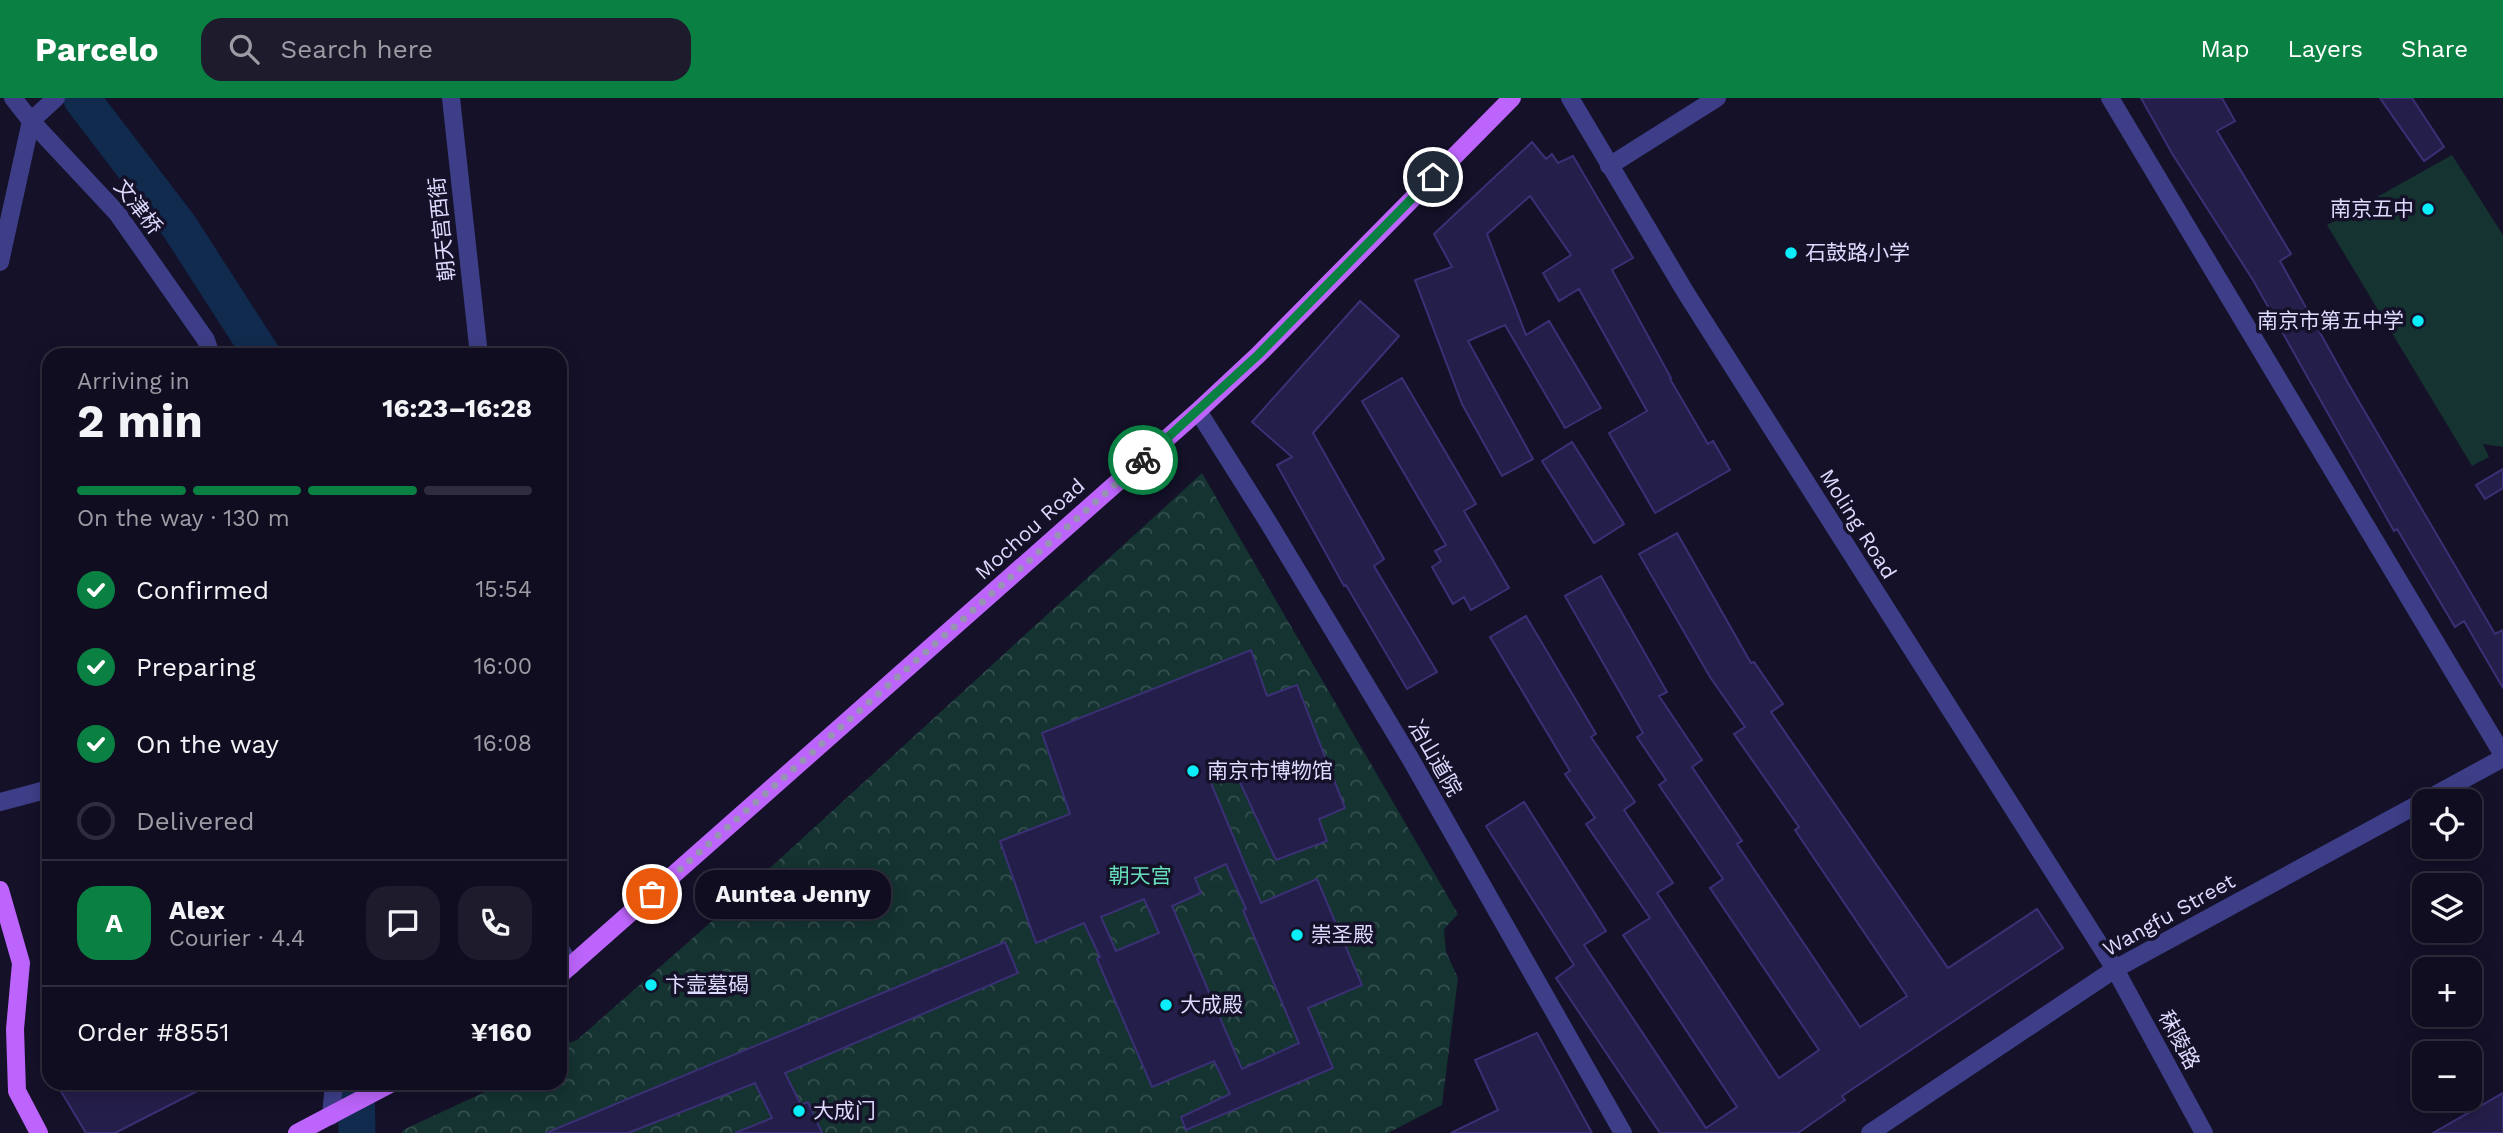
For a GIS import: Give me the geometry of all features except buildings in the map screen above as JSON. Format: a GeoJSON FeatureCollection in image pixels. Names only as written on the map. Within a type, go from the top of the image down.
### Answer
{"type":"FeatureCollection","features":[{"type":"Feature","properties":{"kind":"main road","name":"Mochou Road"},"geometry":{"type":"LineString","coordinates":[[567,969],[1198,411],[1258,355],[1512,98]]}},
{"type":"Feature","properties":{"kind":"main road"},"geometry":{"type":"LineString","coordinates":[[0,890],[20,963],[15,1028],[17,1091],[40,1133]]}},
{"type":"Feature","properties":{"kind":"main road"},"geometry":{"type":"LineString","coordinates":[[297,1133],[379,1090]]}},
{"type":"Feature","properties":{"kind":"street","name":"文津桥"},"geometry":{"type":"LineString","coordinates":[[13,98],[30,121],[117,213],[206,340],[209,348]]}},
{"type":"Feature","properties":{"kind":"street"},"geometry":{"type":"LineString","coordinates":[[0,262],[30,121],[56,98]]}},
{"type":"Feature","properties":{"kind":"street","name":"朝天宫西街"},"geometry":{"type":"LineString","coordinates":[[451,98],[478,348]]}},
{"type":"Feature","properties":{"kind":"street","name":"Moling Road"},"geometry":{"type":"LineString","coordinates":[[1570,98],[1609,166],[1855,562],[2115,969]]}},
{"type":"Feature","properties":{"kind":"street"},"geometry":{"type":"LineString","coordinates":[[1609,166],[1717,98]]}},
{"type":"Feature","properties":{"kind":"street"},"geometry":{"type":"LineString","coordinates":[[2110,98],[2503,757]]}},
{"type":"Feature","properties":{"kind":"street","name":"冶山道院"},"geometry":{"type":"LineString","coordinates":[[1198,411],[1269,523],[1410,758],[1623,1133]]}},
{"type":"Feature","properties":{"kind":"street","name":"Wangfu Street"},"geometry":{"type":"LineString","coordinates":[[1870,1133],[2115,969],[2503,757]]}},
{"type":"Feature","properties":{"kind":"street"},"geometry":{"type":"LineString","coordinates":[[0,802],[42,791]]}},
{"type":"Feature","properties":{"kind":"street","name":"秣陵路"},"geometry":{"type":"LineString","coordinates":[[2115,969],[2204,1133]]}},
{"type":"Feature","properties":{"kind":"street"},"geometry":{"type":"LineString","coordinates":[[331,1116],[333,1090]]}},
{"type":"Feature","properties":{"kind":"green space"},"geometry":{"type":"Polygon","coordinates":[[[2452,155],[2503,235],[2503,447],[2483,444],[2489,457],[2472,466],[2327,225],[2452,155]]]}},
{"type":"Feature","properties":{"kind":"green space","name":"朝天宫"},"geometry":{"type":"Polygon","coordinates":[[[1202,473],[1458,914],[1444,929],[1446,952],[1458,978],[1442,1105],[1388,1133],[402,1133],[403,1130],[489,1090],[567,1090],[567,1044],[577,1040],[711,922],[1202,473]]]}},
{"type":"Feature","properties":{"kind":"waterway"},"geometry":{"type":"LineString","coordinates":[[82,99],[179,226],[257,348]]}},
{"type":"Feature","properties":{"kind":"waterway"},"geometry":{"type":"LineString","coordinates":[[356,1090],[357,1133]]}},
{"type":"Feature","properties":{"kind":"way so far"},"geometry":{"type":"LineString","coordinates":[[652,894],[1143,460]]}},
{"type":"Feature","properties":{"kind":"place","name":"南京五中"},"geometry":{"type":"Point","coordinates":[2428,209]}},
{"type":"Feature","properties":{"kind":"place","name":"石鼓路小学"},"geometry":{"type":"Point","coordinates":[1791,253]}},
{"type":"Feature","properties":{"kind":"place","name":"南京市第五中学"},"geometry":{"type":"Point","coordinates":[2418,321]}},
{"type":"Feature","properties":{"kind":"place","name":"南京市博物馆"},"geometry":{"type":"Point","coordinates":[1193,771]}},
{"type":"Feature","properties":{"kind":"place","name":"Auntea Jenny"},"geometry":{"type":"Point","coordinates":[652,894]}},
{"type":"Feature","properties":{"kind":"place","name":"崇圣殿"},"geometry":{"type":"Point","coordinates":[1297,935]}},
{"type":"Feature","properties":{"kind":"place","name":"卞壸墓碣"},"geometry":{"type":"Point","coordinates":[651,985]}},
{"type":"Feature","properties":{"kind":"place","name":"大成殿"},"geometry":{"type":"Point","coordinates":[1166,1005]}},
{"type":"Feature","properties":{"kind":"place","name":"大成门"},"geometry":{"type":"Point","coordinates":[799,1111]}},
{"type":"Feature","properties":{"kind":"route"},"geometry":{"type":"LineString","coordinates":[[1143,460],[1258,355],[1433,177]]}}]}
